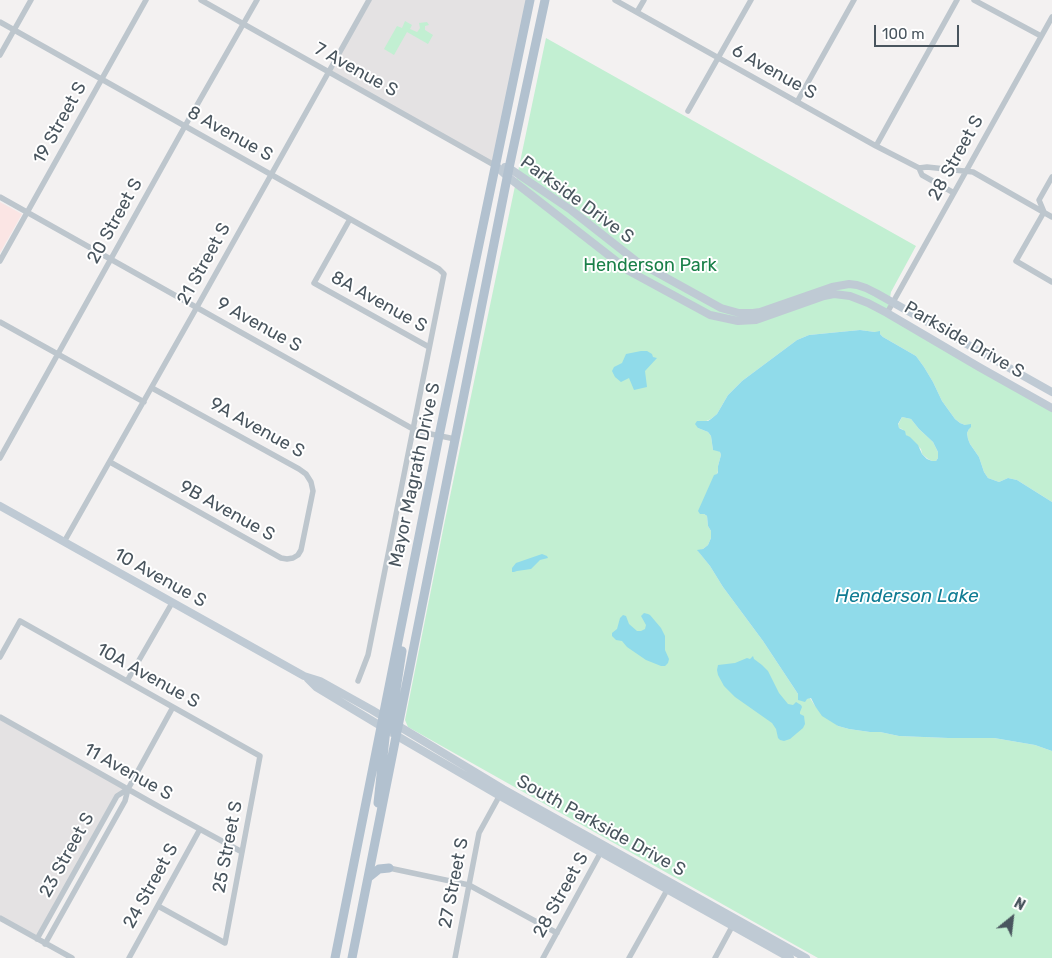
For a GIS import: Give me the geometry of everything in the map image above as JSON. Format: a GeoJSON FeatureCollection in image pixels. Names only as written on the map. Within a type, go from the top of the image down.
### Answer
{"type":"FeatureCollection","features":[{"type":"Feature","properties":{"kind":"main road","name":"Mayor Magrath Drive S"},"geometry":{"type":"LineString","coordinates":[[352,958],[379,826],[389,726],[405,607],[530,0]]}},
{"type":"Feature","properties":{"kind":"main road","name":"Mayor Magrath Drive S"},"geometry":{"type":"LineString","coordinates":[[335,958],[455,439],[508,173],[545,0]]}},
{"type":"Feature","properties":{"kind":"main road"},"geometry":{"type":"LineString","coordinates":[[373,854],[380,864],[389,868]]}},
{"type":"Feature","properties":{"kind":"main road"},"geometry":{"type":"LineString","coordinates":[[369,877],[379,869],[389,868]]}},
{"type":"Feature","properties":{"kind":"street"},"geometry":{"type":"LineString","coordinates":[[0,55],[31,0]]}},
{"type":"Feature","properties":{"kind":"street","name":"19 Street S"},"geometry":{"type":"LineString","coordinates":[[0,261],[146,0]]}},
{"type":"Feature","properties":{"kind":"street","name":"7 Avenue S"},"geometry":{"type":"LineString","coordinates":[[200,0],[496,166]]}},
{"type":"Feature","properties":{"kind":"street","name":"20 Street S"},"geometry":{"type":"LineString","coordinates":[[0,458],[257,0]]}},
{"type":"Feature","properties":{"kind":"street","name":"21 Street S"},"geometry":{"type":"LineString","coordinates":[[64,542],[369,0]]}},
{"type":"Feature","properties":{"kind":"street","name":"6 Avenue S"},"geometry":{"type":"LineString","coordinates":[[615,0],[876,146],[919,168],[927,167],[973,172],[1052,217]]}},
{"type":"Feature","properties":{"kind":"street"},"geometry":{"type":"LineString","coordinates":[[637,12],[644,0]]}},
{"type":"Feature","properties":{"kind":"street"},"geometry":{"type":"LineString","coordinates":[[688,111],[751,0]]}},
{"type":"Feature","properties":{"kind":"street"},"geometry":{"type":"LineString","coordinates":[[797,102],[854,0]]}},
{"type":"Feature","properties":{"kind":"street"},"geometry":{"type":"LineString","coordinates":[[876,146],[958,0]]}},
{"type":"Feature","properties":{"kind":"street"},"geometry":{"type":"LineString","coordinates":[[974,0],[1041,36]]}},
{"type":"Feature","properties":{"kind":"street","name":"28 Street S"},"geometry":{"type":"LineString","coordinates":[[886,314],[1051,20]]}},
{"type":"Feature","properties":{"kind":"street","name":"8 Avenue S"},"geometry":{"type":"LineString","coordinates":[[0,22],[439,269],[444,274]]}},
{"type":"Feature","properties":{"kind":"street","name":"Parkside Drive S"},"geometry":{"type":"LineString","coordinates":[[496,166],[570,210],[636,261],[721,308],[739,313],[753,313],[848,284],[866,288],[1052,392]]}},
{"type":"Feature","properties":{"kind":"street","name":"6 Avenue S"},"geometry":{"type":"LineString","coordinates":[[919,168],[922,175],[954,193]]}},
{"type":"Feature","properties":{"kind":"street","name":"Parkside Drive S"},"geometry":{"type":"LineString","coordinates":[[508,173],[629,271],[710,316],[738,321],[756,320],[819,298],[834,294],[844,294],[858,298],[1052,408]]}},
{"type":"Feature","properties":{"kind":"street"},"geometry":{"type":"LineString","coordinates":[[1044,212],[1040,200],[1052,177]]}},
{"type":"Feature","properties":{"kind":"street","name":"9 Avenue S"},"geometry":{"type":"LineString","coordinates":[[0,197],[413,428],[421,432],[455,439]]}},
{"type":"Feature","properties":{"kind":"street"},"geometry":{"type":"LineString","coordinates":[[1052,209],[1044,212],[1016,261],[1052,282]]}},
{"type":"Feature","properties":{"kind":"street","name":"8A Avenue S"},"geometry":{"type":"LineString","coordinates":[[350,219],[314,283],[429,347]]}},
{"type":"Feature","properties":{"kind":"street","name":"Mayor Magrath Drive S"},"geometry":{"type":"LineString","coordinates":[[358,681],[368,655],[444,274]]}},
{"type":"Feature","properties":{"kind":"street"},"geometry":{"type":"LineString","coordinates":[[0,322],[144,402]]}},
{"type":"Feature","properties":{"kind":"street","name":"9A Avenue S"},"geometry":{"type":"LineString","coordinates":[[152,388],[304,472],[311,482],[313,491],[308,518]]}},
{"type":"Feature","properties":{"kind":"street","name":"9B Avenue S"},"geometry":{"type":"LineString","coordinates":[[110,462],[281,558],[293,558],[300,552],[303,546],[308,518]]}},
{"type":"Feature","properties":{"kind":"street","name":"10 Avenue S"},"geometry":{"type":"LineString","coordinates":[[0,506],[306,677],[320,681],[389,726]]}},
{"type":"Feature","properties":{"kind":"street"},"geometry":{"type":"LineString","coordinates":[[127,681],[172,603]]}},
{"type":"Feature","properties":{"kind":"street","name":"10A Avenue S"},"geometry":{"type":"LineString","coordinates":[[0,657],[20,621],[260,756]]}},
{"type":"Feature","properties":{"kind":"street","name":"23 Street S"},"geometry":{"type":"LineString","coordinates":[[45,944],[125,802],[128,789],[173,707]]}},
{"type":"Feature","properties":{"kind":"street","name":"11 Avenue S"},"geometry":{"type":"LineString","coordinates":[[0,717],[242,852]]}},
{"type":"Feature","properties":{"kind":"street","name":"South Parkside Drive S"},"geometry":{"type":"LineString","coordinates":[[389,726],[669,886],[803,957]]}},
{"type":"Feature","properties":{"kind":"street","name":"25 Street S"},"geometry":{"type":"LineString","coordinates":[[158,906],[225,943],[260,756]]}},
{"type":"Feature","properties":{"kind":"street","name":"23 Street S"},"geometry":{"type":"LineString","coordinates":[[37,939],[117,796],[128,789]]}},
{"type":"Feature","properties":{"kind":"street","name":"27 Street S"},"geometry":{"type":"LineString","coordinates":[[455,958],[479,833],[502,792]]}},
{"type":"Feature","properties":{"kind":"street","name":"24 Street S"},"geometry":{"type":"LineString","coordinates":[[129,958],[200,830]]}},
{"type":"Feature","properties":{"kind":"street","name":"28 Street S"},"geometry":{"type":"LineString","coordinates":[[543,958],[603,849]]}},
{"type":"Feature","properties":{"kind":"street"},"geometry":{"type":"LineString","coordinates":[[389,868],[469,885],[557,933]]}},
{"type":"Feature","properties":{"kind":"street"},"geometry":{"type":"LineString","coordinates":[[629,958],[669,886]]}},
{"type":"Feature","properties":{"kind":"street"},"geometry":{"type":"LineString","coordinates":[[0,918],[72,958]]}},
{"type":"Feature","properties":{"kind":"street"},"geometry":{"type":"LineString","coordinates":[[715,958],[735,922]]}},
{"type":"Feature","properties":{"kind":"street","name":"South Parkside Drive S"},"geometry":{"type":"LineString","coordinates":[[735,922],[790,958]]}},
{"type":"Feature","properties":{"kind":"shaded area"},"geometry":{"type":"Polygon","coordinates":[[[369,0],[530,0],[496,166],[328,72],[369,0]]]}},
{"type":"Feature","properties":{"kind":"shaded area"},"geometry":{"type":"Polygon","coordinates":[[[0,202],[22,214],[0,253],[0,202]]]}},
{"type":"Feature","properties":{"kind":"shaded area"},"geometry":{"type":"Polygon","coordinates":[[[0,717],[128,789],[117,796],[37,939],[0,918],[0,717]]]}},
{"type":"Feature","properties":{"kind":"green space"},"geometry":{"type":"Polygon","coordinates":[[[405,21],[412,25],[410,29],[417,32],[420,28],[419,23],[427,22],[429,25],[425,26],[425,30],[433,35],[428,44],[407,32],[394,55],[384,49],[397,26],[402,28],[405,21]]]}},
{"type":"Feature","properties":{"kind":"green space","name":"Henderson Park"},"geometry":{"type":"Polygon","coordinates":[[[546,38],[916,246],[891,292],[887,313],[1052,408],[1052,502],[1017,480],[1008,478],[999,482],[988,478],[979,457],[968,439],[967,433],[969,429],[955,419],[942,401],[933,382],[916,356],[875,332],[860,330],[809,335],[797,340],[742,381],[728,395],[717,414],[704,422],[700,421],[698,428],[708,432],[711,436],[713,450],[717,450],[721,455],[718,471],[704,514],[707,516],[711,538],[708,545],[698,551],[763,641],[798,694],[806,699],[810,698],[815,706],[838,726],[899,736],[994,738],[1035,745],[1052,751],[1052,958],[818,958],[408,727],[405,720],[444,525],[546,38]]]}},
{"type":"Feature","properties":{"kind":"green space"},"geometry":{"type":"Polygon","coordinates":[[[902,417],[911,419],[933,442],[938,452],[936,461],[928,459],[922,454],[921,449],[899,428],[898,425],[902,417]]]}},
{"type":"Feature","properties":{"kind":"water","name":"Henderson Lake"},"geometry":{"type":"Polygon","coordinates":[[[860,330],[880,331],[883,337],[916,356],[933,382],[942,401],[955,419],[965,425],[971,424],[967,433],[968,439],[979,457],[988,478],[999,482],[1008,478],[1017,480],[1052,502],[1052,751],[1035,745],[994,738],[899,736],[838,726],[822,716],[811,698],[805,702],[798,700],[798,694],[763,641],[697,550],[703,549],[708,545],[711,538],[707,516],[700,514],[698,511],[714,475],[718,472],[721,455],[720,452],[713,450],[711,436],[708,432],[698,428],[695,424],[697,421],[708,421],[711,419],[717,414],[728,395],[742,381],[797,340],[809,335],[860,330]],[[902,417],[898,424],[899,428],[905,431],[906,435],[918,445],[922,454],[927,459],[936,461],[938,452],[933,442],[911,419],[902,417]]]}},
{"type":"Feature","properties":{"kind":"water"},"geometry":{"type":"Polygon","coordinates":[[[647,351],[657,358],[645,371],[647,387],[634,390],[629,378],[621,382],[612,371],[614,367],[622,363],[626,354],[647,351]]]}},
{"type":"Feature","properties":{"kind":"water"},"geometry":{"type":"Polygon","coordinates":[[[542,554],[548,558],[540,560],[531,569],[512,572],[512,568],[516,563],[542,554]]]}},
{"type":"Feature","properties":{"kind":"water"},"geometry":{"type":"Polygon","coordinates":[[[644,613],[650,615],[665,636],[665,650],[669,659],[665,666],[646,660],[627,647],[622,641],[616,640],[612,636],[623,615],[626,616],[629,624],[637,631],[645,629],[646,625],[641,616],[644,613]]]}},
{"type":"Feature","properties":{"kind":"water"},"geometry":{"type":"Polygon","coordinates":[[[753,656],[768,671],[779,693],[788,704],[793,705],[796,702],[802,707],[800,714],[804,716],[805,724],[790,739],[780,740],[772,723],[735,697],[724,686],[718,675],[718,665],[735,663],[747,658],[750,659],[753,656]]]}}]}
